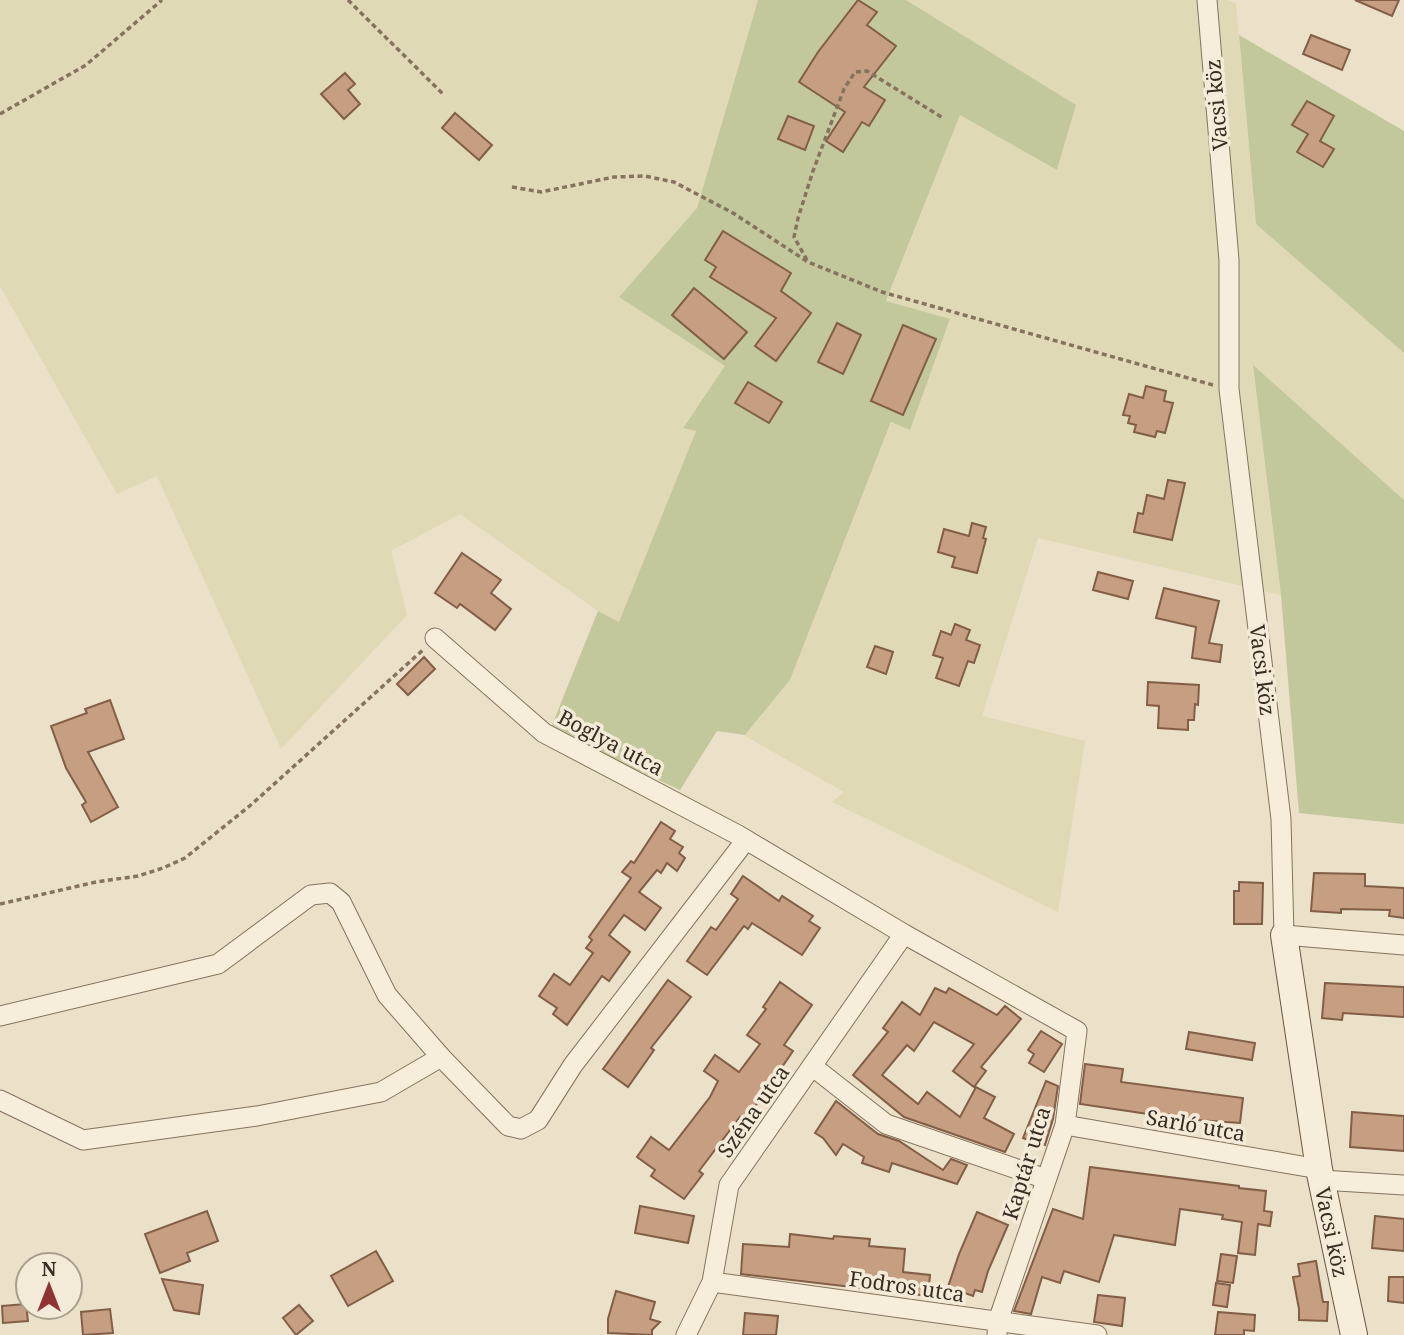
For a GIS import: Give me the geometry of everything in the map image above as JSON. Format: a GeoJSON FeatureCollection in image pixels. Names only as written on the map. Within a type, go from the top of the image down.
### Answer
{"type":"FeatureCollection","features":[{"type":"Feature","properties":{"kind":"street","name":"Vacsi köz"},"geometry":{"type":"LineString","coordinates":[[1207,0],[1230,260],[1229,389],[1281,819],[1284,935],[1320,1174],[1354,1335]]}},
{"type":"Feature","properties":{"kind":"street","name":"Boglya utca"},"geometry":{"type":"LineString","coordinates":[[436,638],[544,733],[746,840],[904,933]]}},
{"type":"Feature","properties":{"kind":"street"},"geometry":{"type":"LineString","coordinates":[[0,1016],[218,964],[311,895],[330,894],[341,902],[387,995],[441,1057],[508,1126],[522,1129],[538,1120],[573,1065],[746,840]]}},
{"type":"Feature","properties":{"kind":"street","name":"Széna utca"},"geometry":{"type":"LineString","coordinates":[[685,1335],[712,1282],[729,1185],[904,933]]}},
{"type":"Feature","properties":{"kind":"street","name":"Kaptár utca"},"geometry":{"type":"LineString","coordinates":[[904,933],[1077,1031],[1065,1125],[998,1328]]}},
{"type":"Feature","properties":{"kind":"street"},"geometry":{"type":"LineString","coordinates":[[1284,935],[1404,945]]}},
{"type":"Feature","properties":{"kind":"street"},"geometry":{"type":"LineString","coordinates":[[0,1100],[83,1140],[257,1116],[382,1092],[441,1057]]}},
{"type":"Feature","properties":{"kind":"street"},"geometry":{"type":"LineString","coordinates":[[812,1066],[886,1124],[1046,1179]]}},
{"type":"Feature","properties":{"kind":"street","name":"Sarló utca"},"geometry":{"type":"LineString","coordinates":[[1065,1125],[1320,1174],[1404,1185]]}},
{"type":"Feature","properties":{"kind":"street","name":"Fodros utca"},"geometry":{"type":"LineString","coordinates":[[712,1282],[998,1328],[1097,1335]]}},
{"type":"Feature","properties":{"kind":"path"},"geometry":{"type":"LineString","coordinates":[[0,114],[86,65],[162,0]]}},
{"type":"Feature","properties":{"kind":"path"},"geometry":{"type":"LineString","coordinates":[[348,0],[444,95]]}},
{"type":"Feature","properties":{"kind":"path"},"geometry":{"type":"LineString","coordinates":[[808,262],[794,237],[798,218],[844,89],[855,72],[867,71],[943,118]]}},
{"type":"Feature","properties":{"kind":"path"},"geometry":{"type":"LineString","coordinates":[[512,187],[541,192],[614,177],[645,176],[674,182],[733,214],[808,262],[882,292],[1229,389]]}},
{"type":"Feature","properties":{"kind":"path"},"geometry":{"type":"LineString","coordinates":[[0,904],[96,882],[138,876],[185,858],[252,804],[436,638]]}},
{"type":"Feature","properties":{"kind":"shaded area"},"geometry":{"type":"Polygon","coordinates":[[[0,0],[758,0],[697,208],[619,297],[726,365],[683,427],[696,431],[619,623],[460,514],[391,551],[407,615],[281,749],[157,476],[117,494],[0,286],[0,0]]]}},
{"type":"Feature","properties":{"kind":"shaded area"},"geometry":{"type":"Polygon","coordinates":[[[906,0],[1227,0],[1236,4],[1256,224],[1404,353],[1404,500],[1253,367],[1281,595],[1038,538],[982,716],[1085,741],[1058,912],[832,802],[844,792],[745,736],[790,680],[892,421],[909,430],[950,320],[886,302],[960,115],[1057,170],[1076,106],[906,0]]]}},
{"type":"Feature","properties":{"kind":"green space"},"geometry":{"type":"Polygon","coordinates":[[[758,0],[906,0],[1076,105],[1057,170],[960,115],[886,301],[950,319],[910,430],[891,422],[790,680],[745,735],[717,731],[680,790],[550,730],[598,611],[619,622],[696,431],[683,428],[725,366],[619,297],[697,208],[758,0]]]}},
{"type":"Feature","properties":{"kind":"green space"},"geometry":{"type":"Polygon","coordinates":[[[1239,35],[1404,131],[1404,353],[1256,224],[1239,35]]]}},
{"type":"Feature","properties":{"kind":"green space"},"geometry":{"type":"Polygon","coordinates":[[[1253,365],[1404,500],[1404,824],[1299,813],[1281,595],[1253,365]]]}},
{"type":"Feature","properties":{"kind":"building"},"geometry":{"type":"Polygon","coordinates":[[[858,0],[877,12],[867,25],[896,46],[864,87],[885,100],[869,126],[862,122],[843,152],[826,141],[845,112],[799,82],[858,0]]]}},
{"type":"Feature","properties":{"kind":"building"},"geometry":{"type":"Polygon","coordinates":[[[1355,0],[1399,0],[1392,16],[1355,0]]]}},
{"type":"Feature","properties":{"kind":"building"},"geometry":{"type":"Polygon","coordinates":[[[1311,35],[1350,50],[1342,70],[1303,54],[1311,35]]]}},
{"type":"Feature","properties":{"kind":"building"},"geometry":{"type":"Polygon","coordinates":[[[345,73],[355,84],[348,90],[360,104],[344,119],[321,94],[345,73]]]}},
{"type":"Feature","properties":{"kind":"building"},"geometry":{"type":"Polygon","coordinates":[[[1307,101],[1334,116],[1320,141],[1334,149],[1323,167],[1297,152],[1308,134],[1292,125],[1307,101]]]}},
{"type":"Feature","properties":{"kind":"building"},"geometry":{"type":"Polygon","coordinates":[[[455,113],[492,145],[479,160],[442,128],[455,113]]]}},
{"type":"Feature","properties":{"kind":"building"},"geometry":{"type":"Polygon","coordinates":[[[788,116],[814,126],[805,150],[778,139],[788,116]]]}},
{"type":"Feature","properties":{"kind":"building"},"geometry":{"type":"Polygon","coordinates":[[[723,231],[791,273],[781,291],[811,313],[776,361],[755,346],[776,318],[710,277],[716,267],[705,260],[723,231]]]}},
{"type":"Feature","properties":{"kind":"building"},"geometry":{"type":"Polygon","coordinates":[[[694,288],[747,332],[724,359],[672,315],[694,288]]]}},
{"type":"Feature","properties":{"kind":"building"},"geometry":{"type":"Polygon","coordinates":[[[837,323],[861,335],[843,374],[818,362],[837,323]]]}},
{"type":"Feature","properties":{"kind":"building"},"geometry":{"type":"Polygon","coordinates":[[[903,325],[936,339],[903,415],[871,401],[903,325]]]}},
{"type":"Feature","properties":{"kind":"building"},"geometry":{"type":"Polygon","coordinates":[[[748,382],[782,402],[769,423],[735,403],[748,382]]]}},
{"type":"Feature","properties":{"kind":"building"},"geometry":{"type":"Polygon","coordinates":[[[1146,386],[1166,391],[1164,401],[1173,403],[1165,433],[1157,431],[1155,437],[1134,432],[1136,425],[1128,423],[1130,416],[1123,415],[1129,394],[1143,398],[1146,386]]]}},
{"type":"Feature","properties":{"kind":"building"},"geometry":{"type":"Polygon","coordinates":[[[1168,480],[1185,483],[1172,540],[1134,532],[1138,513],[1143,514],[1147,495],[1164,499],[1168,480]]]}},
{"type":"Feature","properties":{"kind":"building"},"geometry":{"type":"Polygon","coordinates":[[[972,523],[986,527],[983,538],[986,539],[977,573],[952,567],[955,557],[938,552],[944,529],[969,536],[972,523]]]}},
{"type":"Feature","properties":{"kind":"building"},"geometry":{"type":"Polygon","coordinates":[[[462,553],[501,580],[491,593],[511,609],[495,630],[460,604],[457,608],[435,593],[462,553]]]}},
{"type":"Feature","properties":{"kind":"building"},"geometry":{"type":"Polygon","coordinates":[[[1098,572],[1133,581],[1128,599],[1093,590],[1098,572]]]}},
{"type":"Feature","properties":{"kind":"building"},"geometry":{"type":"Polygon","coordinates":[[[1164,588],[1219,601],[1209,643],[1222,645],[1220,662],[1192,658],[1196,627],[1156,618],[1164,588]]]}},
{"type":"Feature","properties":{"kind":"building"},"geometry":{"type":"Polygon","coordinates":[[[955,624],[970,630],[966,640],[980,645],[974,663],[968,661],[959,686],[936,678],[943,658],[933,655],[941,631],[951,635],[955,624]]]}},
{"type":"Feature","properties":{"kind":"building"},"geometry":{"type":"Polygon","coordinates":[[[875,646],[893,652],[886,674],[867,667],[875,646]]]}},
{"type":"Feature","properties":{"kind":"building"},"geometry":{"type":"Polygon","coordinates":[[[424,657],[435,669],[408,695],[397,684],[424,657]]]}},
{"type":"Feature","properties":{"kind":"building"},"geometry":{"type":"Polygon","coordinates":[[[1148,682],[1199,685],[1198,705],[1195,704],[1194,720],[1188,720],[1188,730],[1158,728],[1159,706],[1147,705],[1148,682]]]}},
{"type":"Feature","properties":{"kind":"building"},"geometry":{"type":"Polygon","coordinates":[[[110,700],[124,739],[88,752],[118,807],[91,822],[82,805],[86,802],[66,768],[51,726],[87,713],[85,709],[110,700]]]}},
{"type":"Feature","properties":{"kind":"building"},"geometry":{"type":"Polygon","coordinates":[[[661,822],[675,831],[670,839],[683,847],[679,853],[685,858],[677,871],[667,863],[661,873],[657,870],[639,892],[661,908],[645,930],[624,915],[609,935],[630,952],[609,981],[602,976],[567,1025],[553,1014],[557,1008],[539,996],[554,974],[570,985],[593,953],[586,948],[592,940],[589,937],[631,878],[622,872],[631,861],[634,863],[661,822]]]}},
{"type":"Feature","properties":{"kind":"building"},"geometry":{"type":"Polygon","coordinates":[[[1314,873],[1365,874],[1365,886],[1404,888],[1404,918],[1389,916],[1390,910],[1341,909],[1341,913],[1311,911],[1314,873]]]}},
{"type":"Feature","properties":{"kind":"building"},"geometry":{"type":"Polygon","coordinates":[[[743,876],[779,901],[782,896],[813,916],[809,921],[820,928],[802,955],[752,923],[748,929],[744,926],[707,975],[687,961],[711,927],[716,930],[738,899],[731,894],[743,876]]]}},
{"type":"Feature","properties":{"kind":"building"},"geometry":{"type":"Polygon","coordinates":[[[1239,882],[1263,883],[1262,924],[1234,924],[1234,891],[1239,891],[1239,882]]]}},
{"type":"Feature","properties":{"kind":"building"},"geometry":{"type":"Polygon","coordinates":[[[668,980],[691,997],[651,1048],[654,1050],[628,1087],[603,1069],[668,980]]]}},
{"type":"Feature","properties":{"kind":"building"},"geometry":{"type":"Polygon","coordinates":[[[780,982],[812,1005],[784,1045],[793,1051],[745,1121],[740,1117],[699,1171],[703,1174],[684,1199],[651,1176],[655,1170],[637,1157],[651,1137],[669,1150],[710,1097],[718,1081],[704,1071],[715,1055],[739,1072],[760,1044],[747,1035],[766,1009],[763,1007],[780,982]]]}},
{"type":"Feature","properties":{"kind":"building"},"geometry":{"type":"Polygon","coordinates":[[[1325,983],[1404,987],[1404,1017],[1343,1013],[1342,1020],[1322,1018],[1325,983]]]}},
{"type":"Feature","properties":{"kind":"building"},"geometry":{"type":"Polygon","coordinates":[[[935,988],[946,993],[949,988],[997,1015],[1005,1006],[1021,1019],[981,1067],[986,1071],[974,1087],[953,1071],[974,1044],[934,1022],[914,1051],[907,1045],[882,1075],[918,1104],[927,1092],[960,1117],[976,1087],[995,1097],[984,1118],[1014,1134],[1005,1152],[904,1117],[853,1075],[888,1032],[883,1028],[902,1002],[920,1015],[935,988]]]}},
{"type":"Feature","properties":{"kind":"building"},"geometry":{"type":"Polygon","coordinates":[[[1041,1031],[1062,1044],[1044,1072],[1029,1063],[1034,1054],[1028,1050],[1041,1031]]]}},
{"type":"Feature","properties":{"kind":"building"},"geometry":{"type":"Polygon","coordinates":[[[1189,1032],[1255,1043],[1252,1060],[1186,1049],[1189,1032]]]}},
{"type":"Feature","properties":{"kind":"building"},"geometry":{"type":"Polygon","coordinates":[[[1085,1064],[1123,1069],[1121,1082],[1243,1098],[1240,1123],[1080,1104],[1085,1064]]]}},
{"type":"Feature","properties":{"kind":"building"},"geometry":{"type":"Polygon","coordinates":[[[1046,1081],[1058,1086],[1053,1119],[1045,1145],[1023,1138],[1046,1081]]]}},
{"type":"Feature","properties":{"kind":"building"},"geometry":{"type":"Polygon","coordinates":[[[836,1101],[878,1134],[899,1141],[943,1170],[951,1159],[967,1165],[957,1184],[892,1163],[889,1172],[862,1163],[864,1157],[843,1144],[836,1155],[823,1138],[815,1133],[836,1101]]]}},
{"type":"Feature","properties":{"kind":"building"},"geometry":{"type":"Polygon","coordinates":[[[1352,1112],[1404,1116],[1404,1151],[1350,1147],[1352,1112]]]}},
{"type":"Feature","properties":{"kind":"building"},"geometry":{"type":"Polygon","coordinates":[[[1090,1167],[1266,1191],[1264,1211],[1272,1212],[1270,1226],[1258,1224],[1255,1255],[1238,1253],[1242,1222],[1222,1219],[1223,1215],[1180,1209],[1175,1245],[1114,1235],[1099,1282],[1064,1271],[1060,1283],[1042,1277],[1031,1314],[1014,1311],[1053,1209],[1083,1219],[1090,1167]]]}},
{"type":"Feature","properties":{"kind":"building"},"geometry":{"type":"Polygon","coordinates":[[[640,1206],[694,1216],[688,1243],[635,1233],[640,1206]]]}},
{"type":"Feature","properties":{"kind":"building"},"geometry":{"type":"Polygon","coordinates":[[[207,1211],[218,1241],[187,1253],[190,1261],[160,1273],[145,1234],[207,1211]]]}},
{"type":"Feature","properties":{"kind":"building"},"geometry":{"type":"Polygon","coordinates":[[[977,1212],[1008,1225],[982,1292],[975,1290],[973,1296],[948,1287],[977,1212]]]}},
{"type":"Feature","properties":{"kind":"building"},"geometry":{"type":"Polygon","coordinates":[[[1375,1216],[1404,1219],[1404,1251],[1372,1248],[1375,1216]]]}},
{"type":"Feature","properties":{"kind":"building"},"geometry":{"type":"Polygon","coordinates":[[[790,1234],[833,1239],[834,1236],[870,1239],[869,1246],[905,1249],[903,1272],[930,1275],[928,1296],[741,1274],[743,1244],[789,1247],[790,1234]]]}},
{"type":"Feature","properties":{"kind":"building"},"geometry":{"type":"Polygon","coordinates":[[[376,1251],[393,1281],[348,1306],[331,1276],[376,1251]]]}},
{"type":"Feature","properties":{"kind":"building"},"geometry":{"type":"Polygon","coordinates":[[[1221,1254],[1237,1256],[1233,1283],[1217,1281],[1221,1254]]]}},
{"type":"Feature","properties":{"kind":"building"},"geometry":{"type":"Polygon","coordinates":[[[1316,1261],[1323,1302],[1328,1302],[1327,1321],[1299,1320],[1293,1277],[1300,1276],[1298,1264],[1316,1261]]]}},
{"type":"Feature","properties":{"kind":"building"},"geometry":{"type":"Polygon","coordinates":[[[1389,1277],[1404,1277],[1404,1303],[1388,1301],[1389,1277]]]}},
{"type":"Feature","properties":{"kind":"building"},"geometry":{"type":"Polygon","coordinates":[[[162,1279],[203,1285],[199,1314],[174,1310],[162,1279]]]}},
{"type":"Feature","properties":{"kind":"building"},"geometry":{"type":"Polygon","coordinates":[[[1216,1283],[1230,1285],[1227,1307],[1213,1305],[1216,1283]]]}},
{"type":"Feature","properties":{"kind":"building"},"geometry":{"type":"Polygon","coordinates":[[[616,1291],[655,1302],[650,1319],[660,1322],[652,1330],[652,1335],[608,1333],[608,1319],[616,1291]]]}},
{"type":"Feature","properties":{"kind":"building"},"geometry":{"type":"Polygon","coordinates":[[[1098,1295],[1125,1298],[1122,1326],[1094,1322],[1098,1295]]]}},
{"type":"Feature","properties":{"kind":"building"},"geometry":{"type":"Polygon","coordinates":[[[14,1305],[14,1321],[28,1321],[3,1323],[2,1306],[14,1305]]]}},
{"type":"Feature","properties":{"kind":"building"},"geometry":{"type":"Polygon","coordinates":[[[299,1305],[313,1321],[296,1335],[283,1318],[299,1305]]]}},
{"type":"Feature","properties":{"kind":"building"},"geometry":{"type":"Polygon","coordinates":[[[110,1309],[113,1333],[83,1335],[84,1312],[110,1309]]]}},
{"type":"Feature","properties":{"kind":"building"},"geometry":{"type":"Polygon","coordinates":[[[1218,1312],[1255,1315],[1254,1331],[1244,1330],[1244,1335],[1215,1335],[1218,1312]]]}},
{"type":"Feature","properties":{"kind":"building"},"geometry":{"type":"Polygon","coordinates":[[[745,1313],[778,1316],[776,1335],[743,1335],[745,1313]]]}}]}
